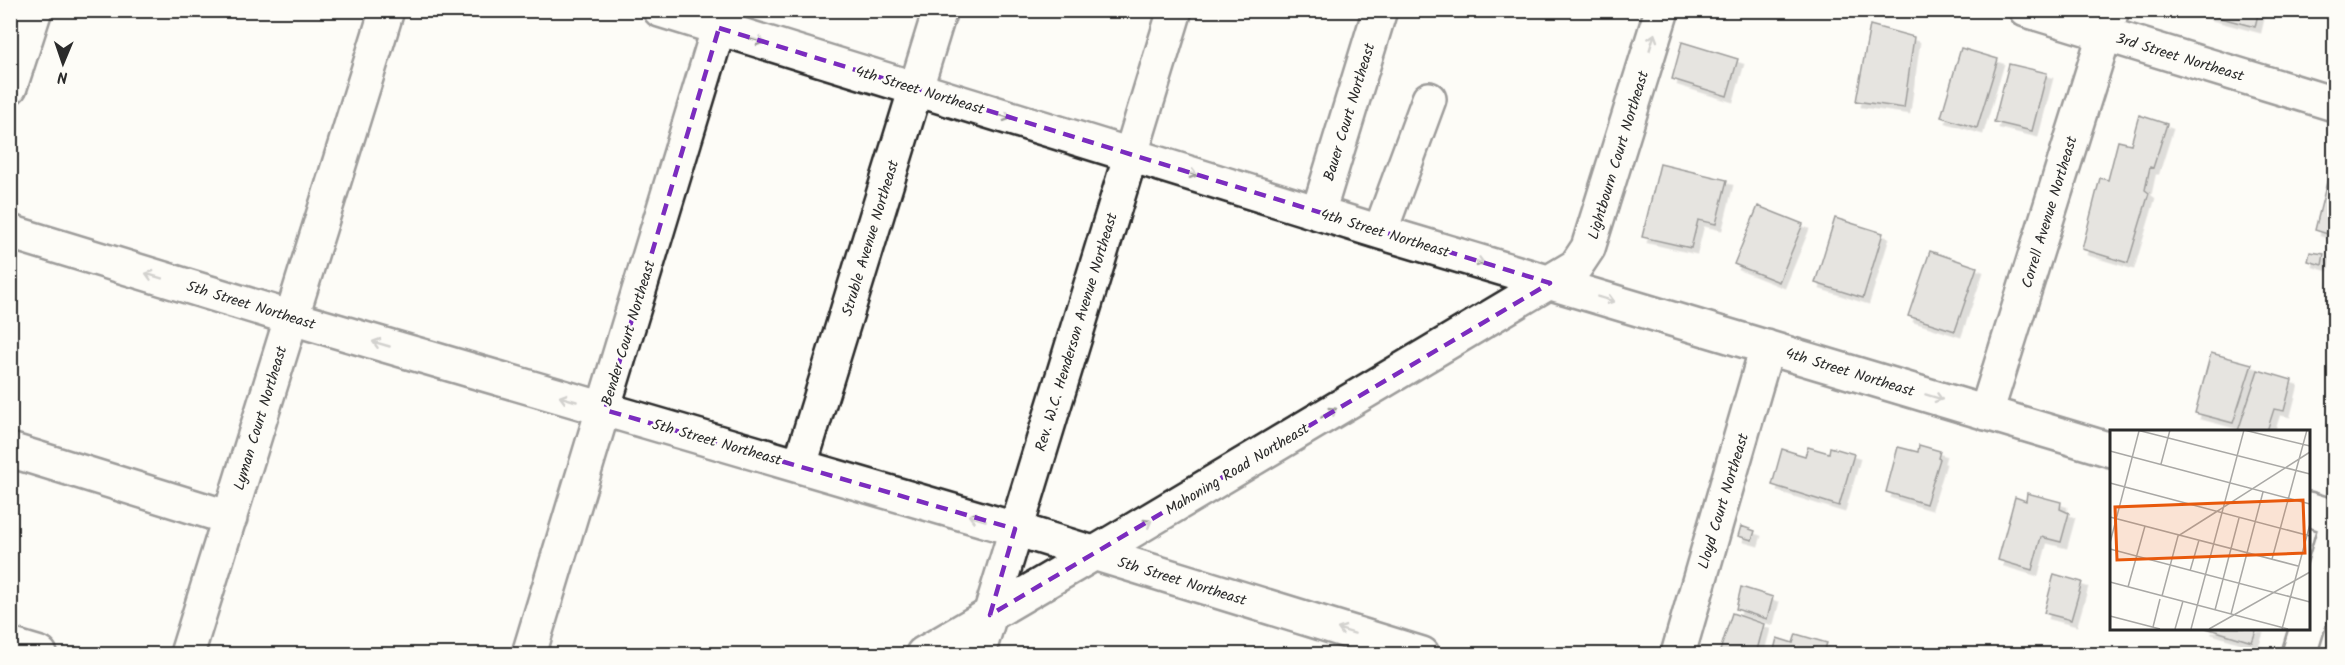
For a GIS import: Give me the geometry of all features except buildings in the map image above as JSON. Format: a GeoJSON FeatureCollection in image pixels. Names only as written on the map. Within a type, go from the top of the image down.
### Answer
{"type":"FeatureCollection","features":[{"type":"Feature","properties":{"kind":"street"},"geometry":{"type":"LineString","coordinates":[[10,87],[35,10]]}},
{"type":"Feature","properties":{"kind":"street","name":"Lyman Court Northeast"},"geometry":{"type":"LineString","coordinates":[[187,654],[387,10]]}},
{"type":"Feature","properties":{"kind":"street","name":"4th Street Northeast"},"geometry":{"type":"LineString","coordinates":[[660,10],[721,19],[915,88],[1131,156],[2110,450]]}},
{"type":"Feature","properties":{"kind":"street","name":"Struble Avenue Northeast"},"geometry":{"type":"LineString","coordinates":[[800,465],[940,10]]}},
{"type":"Feature","properties":{"kind":"street","name":"Rev. W.C. Henderson Avenue Northeast"},"geometry":{"type":"LineString","coordinates":[[978,654],[1175,10]]}},
{"type":"Feature","properties":{"kind":"street","name":"Bauer Court Northeast"},"geometry":{"type":"LineString","coordinates":[[1318,213],[1380,10]]}},
{"type":"Feature","properties":{"kind":"street","name":"Lightbourn Court Northeast"},"geometry":{"type":"LineString","coordinates":[[1550,283],[1576,266],[1588,248],[1662,10]]}},
{"type":"Feature","properties":{"kind":"street","name":"3rd Street Northeast"},"geometry":{"type":"LineString","coordinates":[[2026,10],[2108,22],[2334,104]]}},
{"type":"Feature","properties":{"kind":"street","name":"Bender Court Northeast"},"geometry":{"type":"LineString","coordinates":[[529,654],[605,410],[721,19]]}},
{"type":"Feature","properties":{"kind":"street","name":"Correll Avenue Northeast"},"geometry":{"type":"LineString","coordinates":[[1986,413],[2108,22]]}},
{"type":"Feature","properties":{"kind":"street"},"geometry":{"type":"LineString","coordinates":[[1380,232],[1429,99]]}},
{"type":"Feature","properties":{"kind":"street","name":"5th Street Northeast"},"geometry":{"type":"LineString","coordinates":[[10,232],[292,318],[1015,529],[1422,654]]}},
{"type":"Feature","properties":{"kind":"street","name":"Mahoning Road Northeast"},"geometry":{"type":"LineString","coordinates":[[922,654],[1550,283]]}},
{"type":"Feature","properties":{"kind":"street","name":"Lloyd Court Northeast"},"geometry":{"type":"LineString","coordinates":[[1677,654],[1767,347]]}},
{"type":"Feature","properties":{"kind":"street"},"geometry":{"type":"LineString","coordinates":[[10,450],[230,518]]}},
{"type":"Feature","properties":{"kind":"street"},"geometry":{"type":"LineString","coordinates":[[2309,510],[2334,517]]}},
{"type":"Feature","properties":{"kind":"street"},"geometry":{"type":"LineString","coordinates":[[2309,619],[2334,533]]}},
{"type":"Feature","properties":{"kind":"street"},"geometry":{"type":"LineString","coordinates":[[2299,654],[2306,629]]}},
{"type":"Feature","properties":{"kind":"street"},"geometry":{"type":"LineString","coordinates":[[10,645],[40,654]]}},
{"type":"Feature","properties":{"kind":"highlighted area"},"geometry":{"type":"Polygon","coordinates":[[[719,28],[1550,283],[990,615],[1015,529],[605,410],[719,28]]]}}]}
